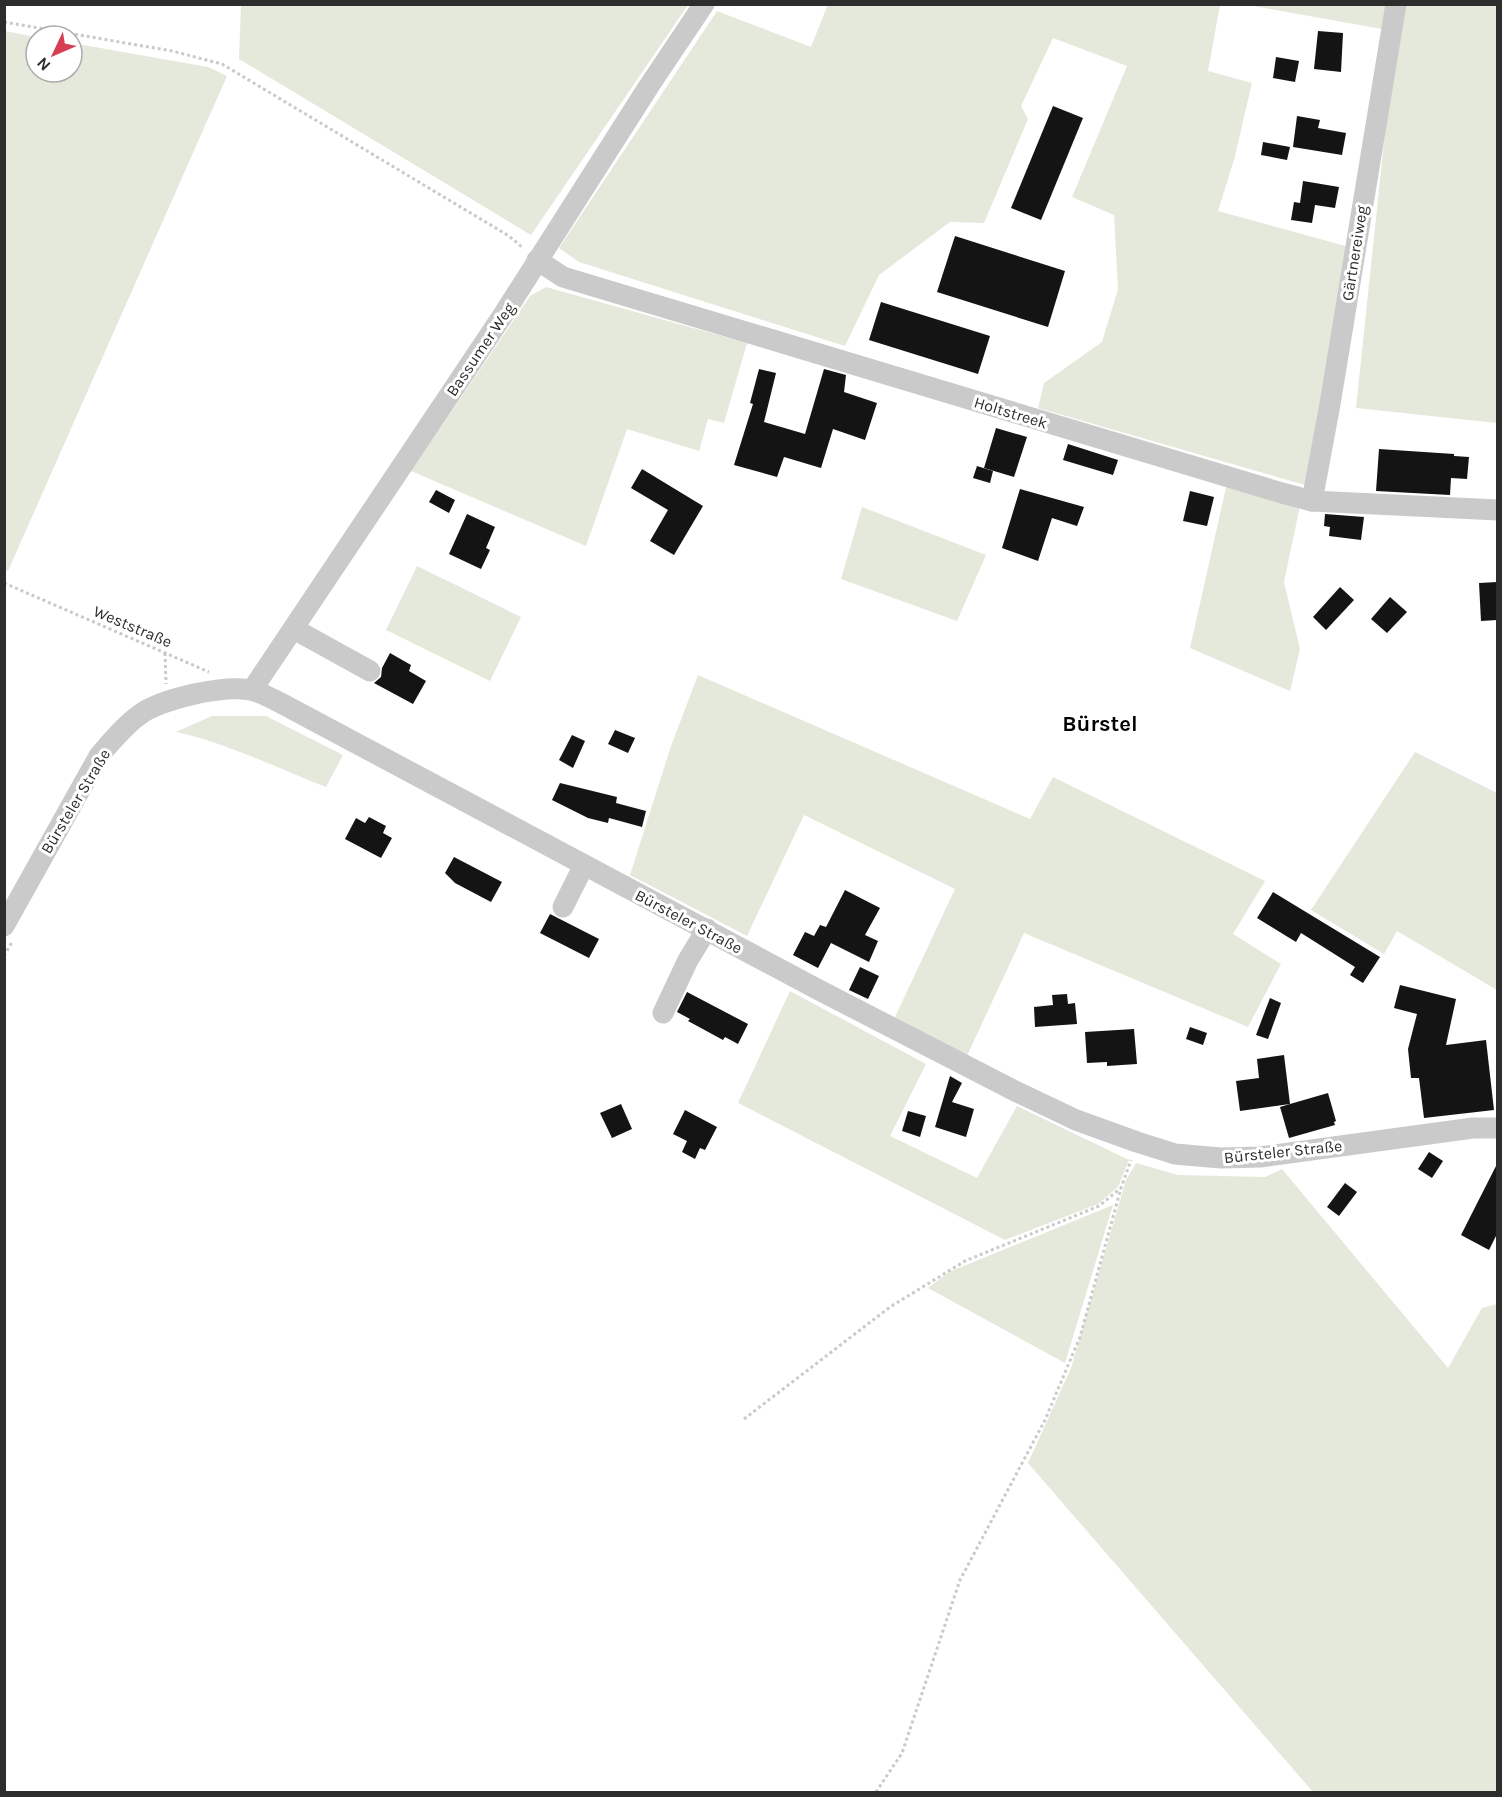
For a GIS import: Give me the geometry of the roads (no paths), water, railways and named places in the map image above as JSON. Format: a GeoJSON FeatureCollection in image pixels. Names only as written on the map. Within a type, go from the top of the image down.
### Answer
{"type":"FeatureCollection","features":[{"type":"Feature","properties":{"kind":"street","name":"Bassumer Weg"},"geometry":{"type":"LineString","coordinates":[[252,690],[505,312],[704,4]]}},
{"type":"Feature","properties":{"kind":"street","name":"Gärtnereiweg"},"geometry":{"type":"LineString","coordinates":[[1312,501],[1396,4]]}},
{"type":"Feature","properties":{"kind":"street","name":"Holtstreek"},"geometry":{"type":"LineString","coordinates":[[537,260],[563,278],[1312,501],[1497,510]]}},
{"type":"Feature","properties":{"kind":"street"},"geometry":{"type":"LineString","coordinates":[[294,629],[370,671]]}},
{"type":"Feature","properties":{"kind":"street","name":"Bürsteler Straße"},"geometry":{"type":"LineString","coordinates":[[10,931],[99,756],[139,714],[188,694],[219,690],[252,690],[312,719],[817,989],[1022,1095],[1076,1120],[1137,1142],[1175,1154],[1221,1158],[1260,1156],[1473,1128],[1497,1128]]}},
{"type":"Feature","properties":{"kind":"street"},"geometry":{"type":"LineString","coordinates":[[563,907],[584,865]]}},
{"type":"Feature","properties":{"kind":"street"},"geometry":{"type":"LineString","coordinates":[[663,1013],[688,960],[707,929]]}},
{"type":"Feature","properties":{"kind":"district","name":"Bürstel"},"geometry":{"type":"Point","coordinates":[1100,723]}}]}
